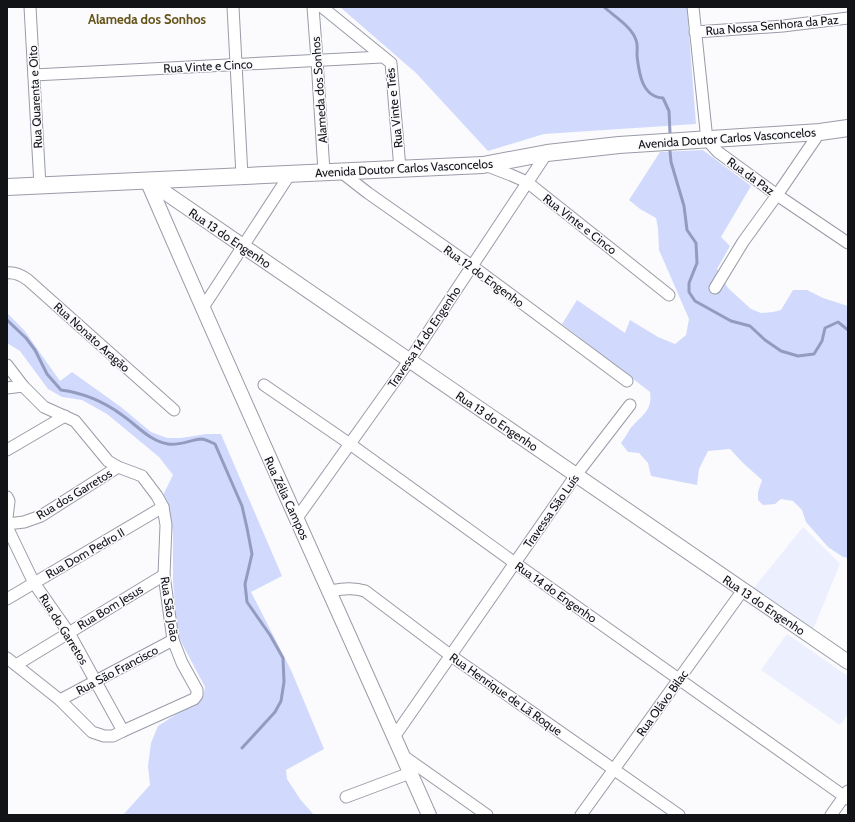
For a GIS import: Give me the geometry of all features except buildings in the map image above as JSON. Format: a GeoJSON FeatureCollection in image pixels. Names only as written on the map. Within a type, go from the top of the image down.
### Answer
{"type":"FeatureCollection","features":[{"type":"Feature","properties":{"kind":"main road","name":"Avenida Doutor Carlos Vasconcelos"},"geometry":{"type":"LineString","coordinates":[[7,187],[483,165],[547,153],[619,145],[820,132],[848,128]]}},
{"type":"Feature","properties":{"kind":"street","name":"Rua Quarenta e Oito"},"geometry":{"type":"LineString","coordinates":[[30,7],[40,186]]}},
{"type":"Feature","properties":{"kind":"street"},"geometry":{"type":"LineString","coordinates":[[233,7],[242,176]]}},
{"type":"Feature","properties":{"kind":"street","name":"Alameda dos Sonhos"},"geometry":{"type":"LineString","coordinates":[[313,7],[324,172]]}},
{"type":"Feature","properties":{"kind":"street","name":"Rua Vinte e Três"},"geometry":{"type":"LineString","coordinates":[[322,7],[391,63],[400,169]]}},
{"type":"Feature","properties":{"kind":"street"},"geometry":{"type":"LineString","coordinates":[[693,7],[707,140]]}},
{"type":"Feature","properties":{"kind":"street","name":"Rua Nossa Senhora da Paz"},"geometry":{"type":"LineString","coordinates":[[695,32],[783,26],[848,18]]}},
{"type":"Feature","properties":{"kind":"street","name":"Rua Vinte e Cinco"},"geometry":{"type":"LineString","coordinates":[[34,75],[382,57]]}},
{"type":"Feature","properties":{"kind":"street"},"geometry":{"type":"LineString","coordinates":[[715,288],[743,242],[820,132]]}},
{"type":"Feature","properties":{"kind":"street","name":"Rua da Paz"},"geometry":{"type":"LineString","coordinates":[[707,140],[718,152],[777,195],[848,243]]}},
{"type":"Feature","properties":{"kind":"street","name":"Travessa 14 do Engenho"},"geometry":{"type":"LineString","coordinates":[[297,518],[409,361],[547,153]]}},
{"type":"Feature","properties":{"kind":"street","name":"Rua Vinte e Cinco"},"geometry":{"type":"LineString","coordinates":[[483,165],[527,182],[669,295]]}},
{"type":"Feature","properties":{"kind":"street","name":"Rua 12 do Engenho"},"geometry":{"type":"LineString","coordinates":[[341,172],[368,193],[472,266],[627,381]]}},
{"type":"Feature","properties":{"kind":"street"},"geometry":{"type":"LineString","coordinates":[[202,309],[244,247],[290,174]]}},
{"type":"Feature","properties":{"kind":"street","name":"Rua 13 do Engenho"},"geometry":{"type":"LineString","coordinates":[[147,180],[848,662]]}},
{"type":"Feature","properties":{"kind":"street","name":"Rua Zélia Campos"},"geometry":{"type":"LineString","coordinates":[[147,180],[202,309],[429,815]]}},
{"type":"Feature","properties":{"kind":"street","name":"Rua Nonato Aragão"},"geometry":{"type":"LineString","coordinates":[[7,273],[22,275],[174,410]]}},
{"type":"Feature","properties":{"kind":"street","name":"Rua São João"},"geometry":{"type":"LineString","coordinates":[[7,365],[23,386],[44,407],[75,421],[108,461],[118,467],[142,476],[157,496],[162,507],[166,525],[164,575],[173,640],[182,663],[197,690],[197,694],[194,699],[112,736],[104,736],[92,732],[60,700],[11,662]]}},
{"type":"Feature","properties":{"kind":"street","name":"Rua 14 do Engenho"},"geometry":{"type":"LineString","coordinates":[[264,385],[350,444],[679,679],[847,795]]}},
{"type":"Feature","properties":{"kind":"street"},"geometry":{"type":"LineString","coordinates":[[7,388],[23,386]]}},
{"type":"Feature","properties":{"kind":"street","name":"Travessa São Luís"},"geometry":{"type":"LineString","coordinates":[[394,737],[576,475],[630,405]]}},
{"type":"Feature","properties":{"kind":"street"},"geometry":{"type":"LineString","coordinates":[[7,450],[65,416]]}},
{"type":"Feature","properties":{"kind":"street","name":"Rua dos Garretos"},"geometry":{"type":"LineString","coordinates":[[7,526],[41,516],[118,467]]}},
{"type":"Feature","properties":{"kind":"street"},"geometry":{"type":"LineString","coordinates":[[7,497],[9,501],[7,518]]}},
{"type":"Feature","properties":{"kind":"street","name":"Rua Dom Pedro II"},"geometry":{"type":"LineString","coordinates":[[7,599],[162,507]]}},
{"type":"Feature","properties":{"kind":"street","name":"Rua do Garretos"},"geometry":{"type":"LineString","coordinates":[[7,526],[34,583],[69,632],[123,731]]}},
{"type":"Feature","properties":{"kind":"street","name":"Rua Bom Jesus"},"geometry":{"type":"LineString","coordinates":[[11,662],[69,632],[164,575]]}},
{"type":"Feature","properties":{"kind":"street","name":"Rua Henrique de Lã Roque"},"geometry":{"type":"LineString","coordinates":[[329,591],[349,588],[358,589],[365,592],[450,655],[679,815]]}},
{"type":"Feature","properties":{"kind":"street","name":"Rua Olávo Bilac"},"geometry":{"type":"LineString","coordinates":[[581,815],[743,590]]}},
{"type":"Feature","properties":{"kind":"street","name":"Rua São Francisco"},"geometry":{"type":"LineString","coordinates":[[60,700],[173,640]]}},
{"type":"Feature","properties":{"kind":"street"},"geometry":{"type":"LineString","coordinates":[[402,755],[487,815]]}},
{"type":"Feature","properties":{"kind":"street"},"geometry":{"type":"LineString","coordinates":[[346,798],[410,773]]}},
{"type":"Feature","properties":{"kind":"street"},"geometry":{"type":"LineString","coordinates":[[831,815],[847,795]]}},
{"type":"Feature","properties":{"kind":"shaded area"},"geometry":{"type":"Polygon","coordinates":[[[340,7],[687,7],[696,124],[544,134],[488,151],[416,73],[340,7]]]}},
{"type":"Feature","properties":{"kind":"shaded area"},"geometry":{"type":"Polygon","coordinates":[[[703,150],[751,186],[721,237],[730,246],[717,269],[728,288],[751,309],[761,313],[781,310],[793,290],[807,290],[823,298],[848,306],[848,558],[843,557],[828,547],[806,522],[802,510],[793,501],[781,499],[775,504],[763,505],[758,500],[758,492],[762,480],[730,449],[708,451],[699,469],[697,485],[651,476],[648,463],[639,453],[628,452],[621,443],[630,429],[648,409],[650,404],[650,392],[562,324],[577,300],[625,333],[630,320],[658,337],[675,344],[686,335],[689,319],[659,250],[656,218],[640,209],[629,200],[660,152],[703,150]]]}},
{"type":"Feature","properties":{"kind":"shaded area"},"geometry":{"type":"Polygon","coordinates":[[[7,313],[24,330],[60,381],[72,372],[121,407],[151,432],[167,438],[221,434],[282,576],[251,592],[291,670],[324,749],[286,770],[287,779],[300,799],[314,815],[123,815],[150,785],[148,766],[151,743],[158,726],[203,697],[205,687],[178,636],[173,582],[173,534],[170,512],[162,497],[173,475],[159,457],[107,414],[82,400],[62,397],[48,389],[20,351],[7,343],[7,313]]]}},
{"type":"Feature","properties":{"kind":"shaded area"},"geometry":{"type":"Polygon","coordinates":[[[803,527],[840,564],[812,632],[753,589],[803,527]]]}},
{"type":"Feature","properties":{"kind":"shaded area"},"geometry":{"type":"Polygon","coordinates":[[[787,634],[848,676],[848,714],[840,725],[761,670],[787,634]]]}},
{"type":"Feature","properties":{"kind":"waterway"},"geometry":{"type":"LineString","coordinates":[[604,7],[627,26],[634,35],[637,44],[638,63],[643,83],[650,93],[656,97],[663,98],[669,111],[670,133]]}},
{"type":"Feature","properties":{"kind":"waterway"},"geometry":{"type":"LineString","coordinates":[[670,151],[671,162],[684,206],[687,230],[696,243],[697,263],[689,283],[689,292],[695,301],[731,321],[750,326],[765,340],[781,351],[798,356],[814,354],[822,341],[825,328],[838,322],[848,330]]}},
{"type":"Feature","properties":{"kind":"waterway"},"geometry":{"type":"LineString","coordinates":[[7,320],[26,338],[35,350],[47,374],[61,390],[78,393],[108,406],[149,436],[161,442],[176,444],[201,439],[215,444],[242,506],[247,528],[252,554],[245,584],[247,602],[270,635],[283,658],[284,682],[281,701],[275,712],[242,748]]}},
{"type":"Feature","properties":{"kind":"district","name":"Alameda dos Sonhos"},"geometry":{"type":"Point","coordinates":[147,19]}}]}
